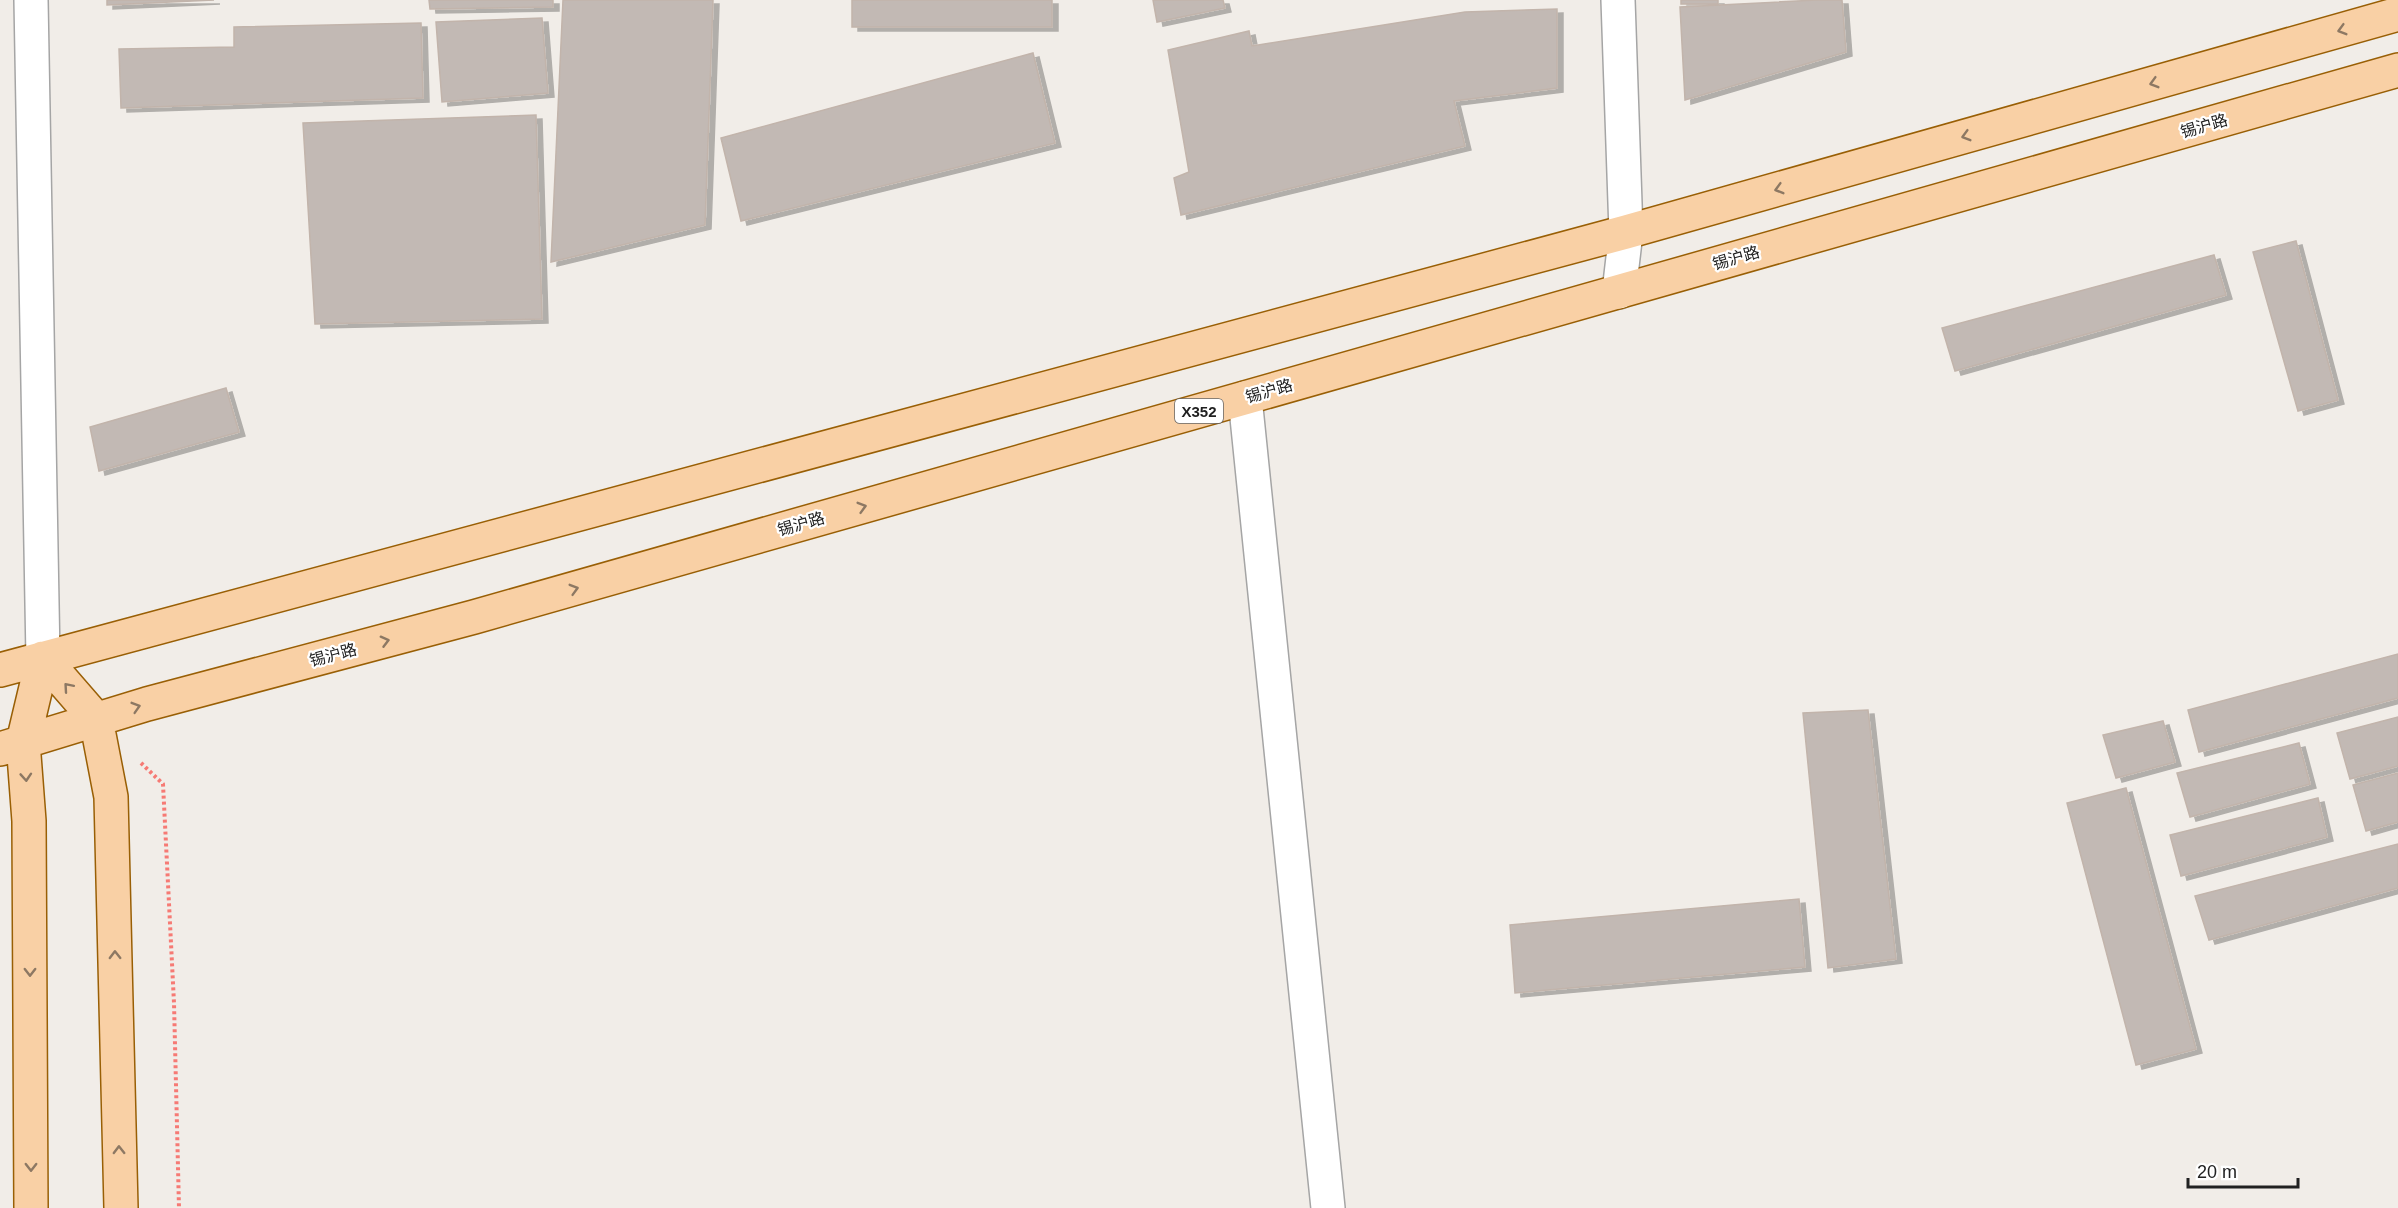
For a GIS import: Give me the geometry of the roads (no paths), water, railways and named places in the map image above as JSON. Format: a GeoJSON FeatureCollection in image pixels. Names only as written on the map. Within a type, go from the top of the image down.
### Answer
{"type":"FeatureCollection","features":[{"type":"Feature","properties":{"kind":"main road"},"geometry":{"type":"LineString","coordinates":[[0,670],[1626,232],[2398,14]]}},
{"type":"Feature","properties":{"kind":"main road","name":"锡沪路"},"geometry":{"type":"LineString","coordinates":[[12,746],[147,704],[486,614],[2398,70]]}},
{"type":"Feature","properties":{"kind":"main road"},"geometry":{"type":"LineString","coordinates":[[43,658],[96,719],[111,796],[121,1208]]}},
{"type":"Feature","properties":{"kind":"main road"},"geometry":{"type":"LineString","coordinates":[[31,1208],[29,821],[12,746],[43,658]]}},
{"type":"Feature","properties":{"kind":"street"},"geometry":{"type":"LineString","coordinates":[[30,0],[43,658]]}},
{"type":"Feature","properties":{"kind":"street"},"geometry":{"type":"LineString","coordinates":[[1618,0],[1626,232],[1620,292]]}},
{"type":"Feature","properties":{"kind":"street"},"geometry":{"type":"LineString","coordinates":[[1245,398],[1328,1208]]}}]}
